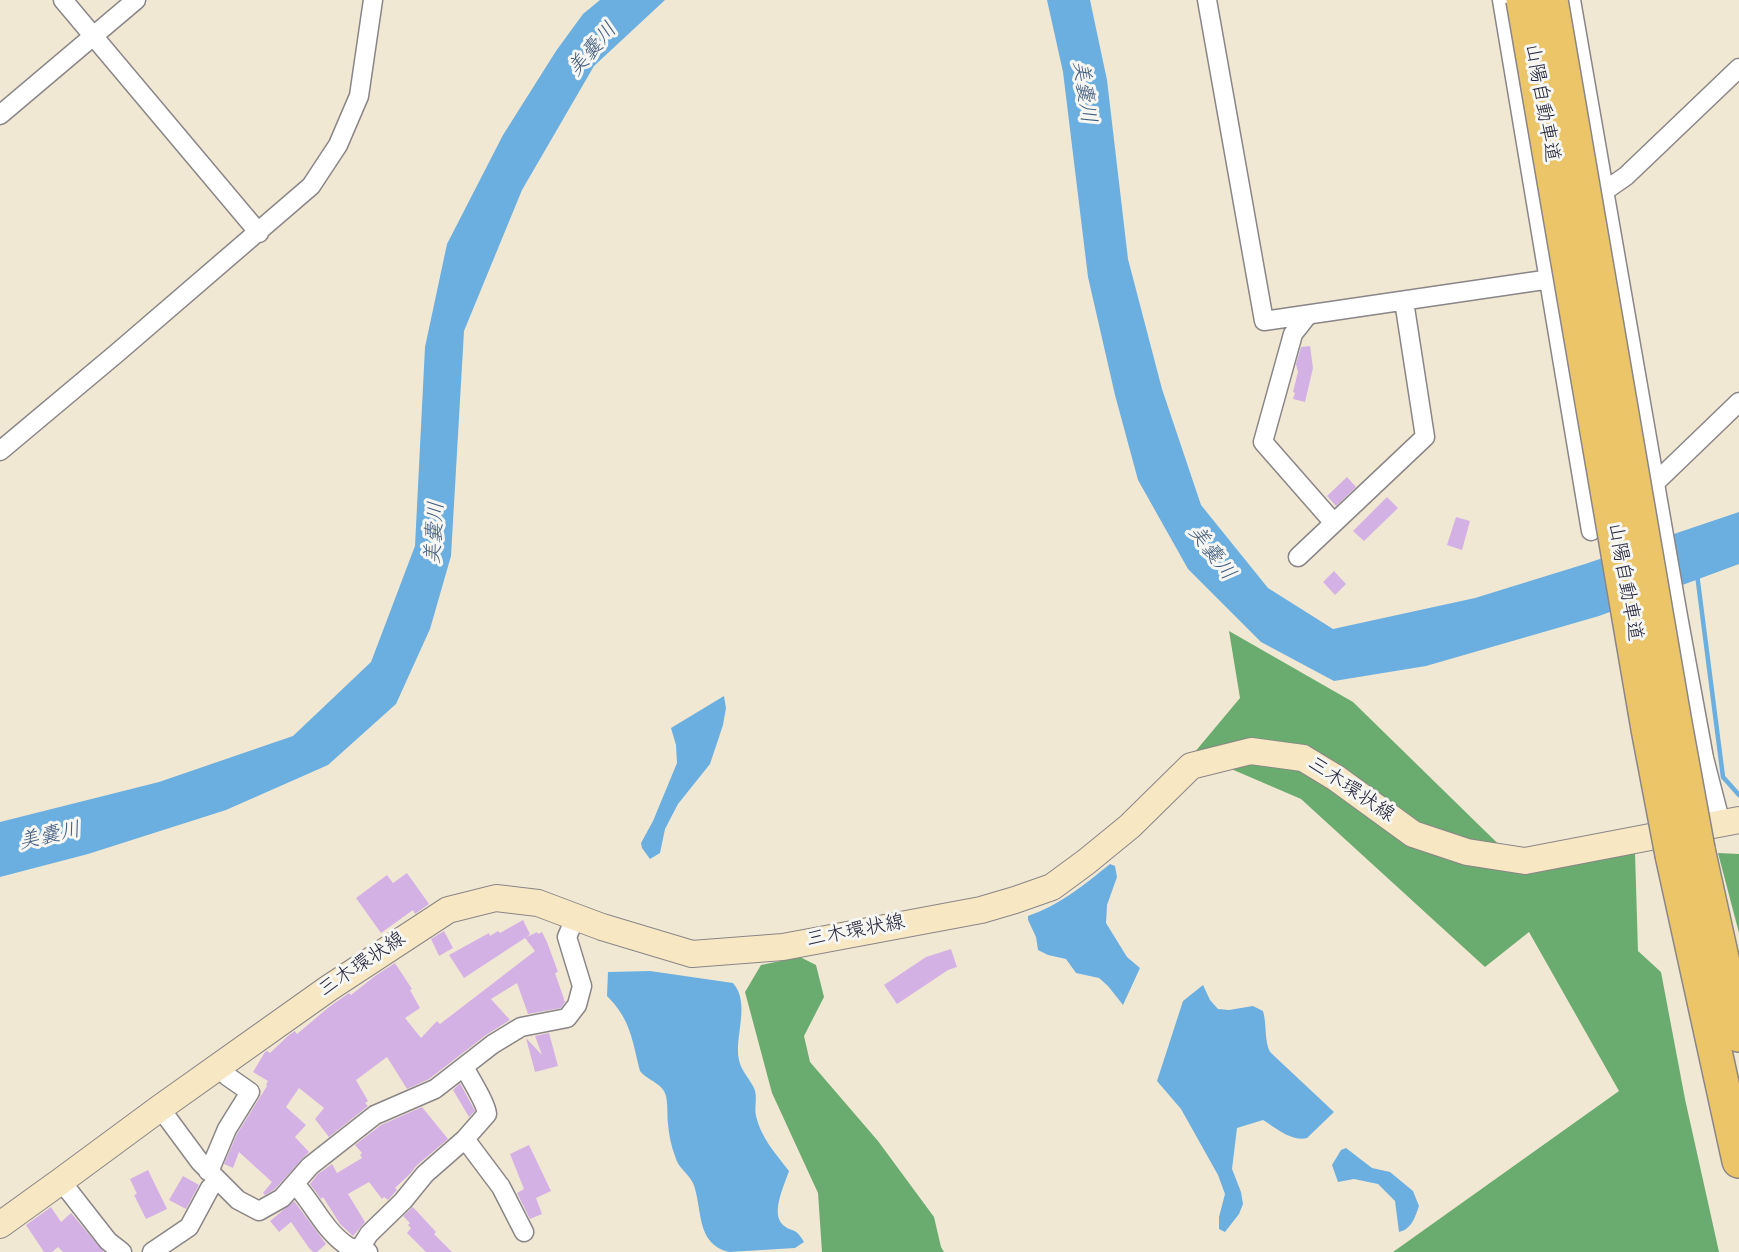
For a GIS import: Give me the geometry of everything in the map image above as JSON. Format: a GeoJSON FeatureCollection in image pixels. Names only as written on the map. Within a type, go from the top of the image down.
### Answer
{"type":"FeatureCollection","features":[{"type":"Feature","properties":{"kind":"highway","name":"山陽自動車道"},"geometry":{"type":"LineString","coordinates":[[1523,0],[1646,717],[1739,1035]]}},
{"type":"Feature","properties":{"kind":"highway","name":"山陽自動車道"},"geometry":{"type":"LineString","coordinates":[[1551,0],[1675,723],[1685,852],[1739,1161]]}},
{"type":"Feature","properties":{"kind":"main road","name":"三木環状線"},"geometry":{"type":"LineString","coordinates":[[0,1225],[329,988],[448,910],[496,898],[538,903],[602,927],[692,954],[783,947],[981,910],[1052,886],[1130,826],[1191,766],[1251,751],[1303,759],[1336,778],[1413,834],[1467,852],[1525,861],[1730,822]]}},
{"type":"Feature","properties":{"kind":"street"},"geometry":{"type":"LineString","coordinates":[[63,0],[259,233]]}},
{"type":"Feature","properties":{"kind":"street"},"geometry":{"type":"LineString","coordinates":[[0,115],[136,0]]}},
{"type":"Feature","properties":{"kind":"street"},"geometry":{"type":"LineString","coordinates":[[0,451],[259,233],[311,186],[338,145],[358,96],[373,0]]}},
{"type":"Feature","properties":{"kind":"street"},"geometry":{"type":"LineString","coordinates":[[1207,0],[1264,321],[1619,270]]}},
{"type":"Feature","properties":{"kind":"street"},"geometry":{"type":"LineString","coordinates":[[1502,0],[1591,531]]}},
{"type":"Feature","properties":{"kind":"street"},"geometry":{"type":"LineString","coordinates":[[1571,0],[1704,758],[1730,822]]}},
{"type":"Feature","properties":{"kind":"street"},"geometry":{"type":"LineString","coordinates":[[1604,192],[1626,176],[1739,68]]}},
{"type":"Feature","properties":{"kind":"street"},"geometry":{"type":"LineString","coordinates":[[1298,557],[1425,437],[1404,301]]}},
{"type":"Feature","properties":{"kind":"street"},"geometry":{"type":"LineString","coordinates":[[1308,315],[1293,334],[1263,442],[1334,523]]}},
{"type":"Feature","properties":{"kind":"street"},"geometry":{"type":"LineString","coordinates":[[1656,482],[1739,402]]}},
{"type":"Feature","properties":{"kind":"street"},"geometry":{"type":"LineString","coordinates":[[160,1108],[200,1162],[238,1200],[259,1211],[282,1198],[310,1166],[375,1115],[435,1089],[493,1044],[521,1027],[567,1018],[577,1005],[582,986],[567,937],[576,916]]}},
{"type":"Feature","properties":{"kind":"street"},"geometry":{"type":"LineString","coordinates":[[152,1252],[189,1227],[210,1188],[212,1167],[227,1129],[250,1092],[227,1076],[219,1066]]}},
{"type":"Feature","properties":{"kind":"street"},"geometry":{"type":"LineString","coordinates":[[295,1184],[320,1218],[347,1247],[364,1251],[369,1234],[403,1201],[425,1174],[465,1139],[487,1114],[486,1105],[479,1097],[464,1067]]}},
{"type":"Feature","properties":{"kind":"street"},"geometry":{"type":"LineString","coordinates":[[465,1139],[501,1187],[524,1232]]}},
{"type":"Feature","properties":{"kind":"street"},"geometry":{"type":"LineString","coordinates":[[61,1181],[108,1241],[122,1252]]}},
{"type":"Feature","properties":{"kind":"green space"},"geometry":{"type":"Polygon","coordinates":[[[1229,631],[1353,702],[1528,873],[1635,853],[1638,951],[1661,972],[1685,1099],[1719,1252],[1393,1252],[1619,1091],[1529,932],[1485,967],[1301,799],[1194,753],[1240,698],[1229,631]]]}},
{"type":"Feature","properties":{"kind":"green space"},"geometry":{"type":"Polygon","coordinates":[[[1718,853],[1739,854],[1739,933],[1718,853]]]}},
{"type":"Feature","properties":{"kind":"green space"},"geometry":{"type":"Polygon","coordinates":[[[800,957],[816,965],[824,997],[804,1036],[810,1062],[878,1141],[934,1217],[944,1252],[822,1252],[818,1193],[772,1093],[745,992],[761,965],[800,957]]]}},
{"type":"Feature","properties":{"kind":"water","name":"美嚢川"},"geometry":{"type":"Polygon","coordinates":[[[600,0],[665,0],[594,66],[522,190],[464,331],[451,556],[430,629],[396,704],[328,765],[226,810],[88,854],[0,877],[0,822],[159,782],[293,736],[371,662],[415,546],[425,347],[447,244],[503,135],[556,51],[583,14],[600,0]]]}},
{"type":"Feature","properties":{"kind":"water","name":"美嚢川"},"geometry":{"type":"Polygon","coordinates":[[[1047,0],[1090,0],[1107,80],[1128,259],[1162,389],[1201,505],[1268,588],[1333,629],[1475,598],[1739,512],[1739,564],[1599,616],[1426,666],[1334,681],[1261,642],[1188,569],[1138,480],[1115,395],[1088,277],[1063,72],[1047,0]]]}},
{"type":"Feature","properties":{"kind":"water"},"geometry":{"type":"Polygon","coordinates":[[[724,696],[726,708],[723,725],[710,764],[678,804],[665,829],[660,853],[650,859],[641,843],[653,821],[677,763],[676,745],[671,728],[724,696]]]}},
{"type":"Feature","properties":{"kind":"water"},"geometry":{"type":"Polygon","coordinates":[[[1110,864],[1115,866],[1117,877],[1107,905],[1106,923],[1127,957],[1140,968],[1123,1005],[1099,978],[1076,973],[1066,959],[1038,950],[1036,937],[1028,920],[1028,916],[1061,900],[1110,864]]]}},
{"type":"Feature","properties":{"kind":"water"},"geometry":{"type":"Polygon","coordinates":[[[650,971],[733,983],[738,991],[741,1001],[739,1060],[755,1091],[756,1116],[761,1131],[789,1171],[780,1198],[778,1213],[783,1225],[796,1232],[804,1242],[795,1248],[729,1252],[718,1248],[705,1233],[693,1183],[678,1164],[672,1148],[668,1128],[667,1099],[659,1085],[640,1071],[626,1022],[607,996],[608,972],[650,971]]]}},
{"type":"Feature","properties":{"kind":"water"},"geometry":{"type":"Polygon","coordinates":[[[1203,985],[1210,1000],[1218,1009],[1229,1010],[1253,1006],[1263,1011],[1270,1052],[1334,1112],[1307,1138],[1301,1139],[1290,1136],[1263,1120],[1237,1128],[1232,1169],[1243,1204],[1239,1214],[1225,1232],[1219,1229],[1219,1217],[1225,1194],[1218,1175],[1181,1109],[1157,1081],[1183,1001],[1203,985]]]}},
{"type":"Feature","properties":{"kind":"water"},"geometry":{"type":"Polygon","coordinates":[[[1346,1148],[1372,1168],[1390,1172],[1413,1191],[1419,1206],[1407,1228],[1399,1232],[1395,1201],[1378,1184],[1354,1179],[1338,1182],[1332,1165],[1341,1150],[1346,1148]]]}},
{"type":"Feature","properties":{"kind":"building"},"geometry":{"type":"Polygon","coordinates":[[[1310,346],[1313,368],[1305,402],[1293,399],[1295,393],[1293,392],[1298,372],[1296,364],[1301,347],[1310,346]]]}},
{"type":"Feature","properties":{"kind":"building"},"geometry":{"type":"Polygon","coordinates":[[[1347,477],[1356,487],[1336,506],[1327,496],[1347,477]]]}},
{"type":"Feature","properties":{"kind":"building"},"geometry":{"type":"Polygon","coordinates":[[[1387,497],[1398,508],[1364,541],[1353,531],[1387,497]]]}},
{"type":"Feature","properties":{"kind":"building"},"geometry":{"type":"Polygon","coordinates":[[[1456,517],[1470,521],[1462,550],[1447,545],[1456,517]]]}},
{"type":"Feature","properties":{"kind":"building"},"geometry":{"type":"Polygon","coordinates":[[[1334,571],[1346,584],[1335,595],[1323,582],[1334,571]]]}},
{"type":"Feature","properties":{"kind":"building"},"geometry":{"type":"Polygon","coordinates":[[[407,873],[429,904],[415,914],[413,910],[381,933],[356,898],[387,875],[393,883],[407,873]]]}},
{"type":"Feature","properties":{"kind":"building"},"geometry":{"type":"Polygon","coordinates":[[[523,920],[530,934],[527,937],[542,932],[547,942],[558,972],[555,973],[565,1002],[561,1008],[528,1014],[517,983],[491,999],[510,1020],[486,1035],[429,1079],[407,1089],[387,1057],[356,1080],[368,1101],[365,1103],[368,1106],[329,1137],[315,1119],[324,1108],[299,1088],[286,1107],[306,1125],[295,1137],[309,1152],[275,1189],[265,1195],[263,1193],[272,1182],[239,1152],[233,1168],[224,1164],[237,1134],[267,1086],[268,1081],[253,1072],[265,1052],[270,1053],[289,1035],[295,1031],[297,1034],[329,1007],[349,993],[351,995],[395,963],[412,989],[410,990],[420,1008],[405,1018],[421,1038],[437,1021],[440,1024],[535,951],[525,938],[464,978],[449,955],[489,933],[490,936],[498,931],[500,933],[523,920]]]}},
{"type":"Feature","properties":{"kind":"building"},"geometry":{"type":"Polygon","coordinates":[[[444,931],[453,948],[439,956],[431,939],[444,931]]]}},
{"type":"Feature","properties":{"kind":"building"},"geometry":{"type":"Polygon","coordinates":[[[951,949],[957,967],[948,970],[897,1004],[884,985],[926,957],[951,949]]]}},
{"type":"Feature","properties":{"kind":"building"},"geometry":{"type":"Polygon","coordinates":[[[549,1033],[558,1066],[535,1072],[526,1038],[542,1055],[535,1036],[549,1033]]]}},
{"type":"Feature","properties":{"kind":"building"},"geometry":{"type":"Polygon","coordinates":[[[460,1083],[475,1111],[469,1117],[453,1090],[460,1083]]]}},
{"type":"Feature","properties":{"kind":"building"},"geometry":{"type":"Polygon","coordinates":[[[422,1107],[448,1139],[416,1166],[395,1188],[397,1190],[388,1200],[384,1197],[382,1199],[369,1182],[348,1194],[365,1222],[353,1236],[340,1224],[323,1197],[321,1199],[310,1184],[318,1174],[332,1164],[337,1173],[362,1158],[360,1155],[362,1153],[355,1145],[381,1125],[422,1107]]]}},
{"type":"Feature","properties":{"kind":"building"},"geometry":{"type":"Polygon","coordinates":[[[529,1145],[551,1191],[536,1198],[542,1214],[530,1219],[517,1193],[524,1189],[510,1154],[529,1145]]]}},
{"type":"Feature","properties":{"kind":"building"},"geometry":{"type":"Polygon","coordinates":[[[148,1170],[167,1209],[146,1219],[134,1195],[137,1194],[130,1179],[148,1170]]]}},
{"type":"Feature","properties":{"kind":"building"},"geometry":{"type":"Polygon","coordinates":[[[183,1176],[199,1185],[186,1209],[169,1200],[183,1176]]]}},
{"type":"Feature","properties":{"kind":"building"},"geometry":{"type":"Polygon","coordinates":[[[294,1201],[326,1244],[317,1252],[309,1248],[291,1222],[279,1232],[270,1221],[294,1201]]]}},
{"type":"Feature","properties":{"kind":"building"},"geometry":{"type":"Polygon","coordinates":[[[51,1207],[61,1222],[71,1213],[104,1252],[63,1252],[58,1247],[52,1252],[44,1252],[26,1225],[51,1207]]]}},
{"type":"Feature","properties":{"kind":"building"},"geometry":{"type":"Polygon","coordinates":[[[413,1207],[436,1232],[434,1234],[452,1252],[426,1252],[407,1233],[411,1228],[408,1225],[410,1223],[403,1216],[413,1207]]]}},
{"type":"Feature","properties":{"kind":"waterway"},"geometry":{"type":"LineString","coordinates":[[1697,574],[1723,777],[1739,795]]}}]}
